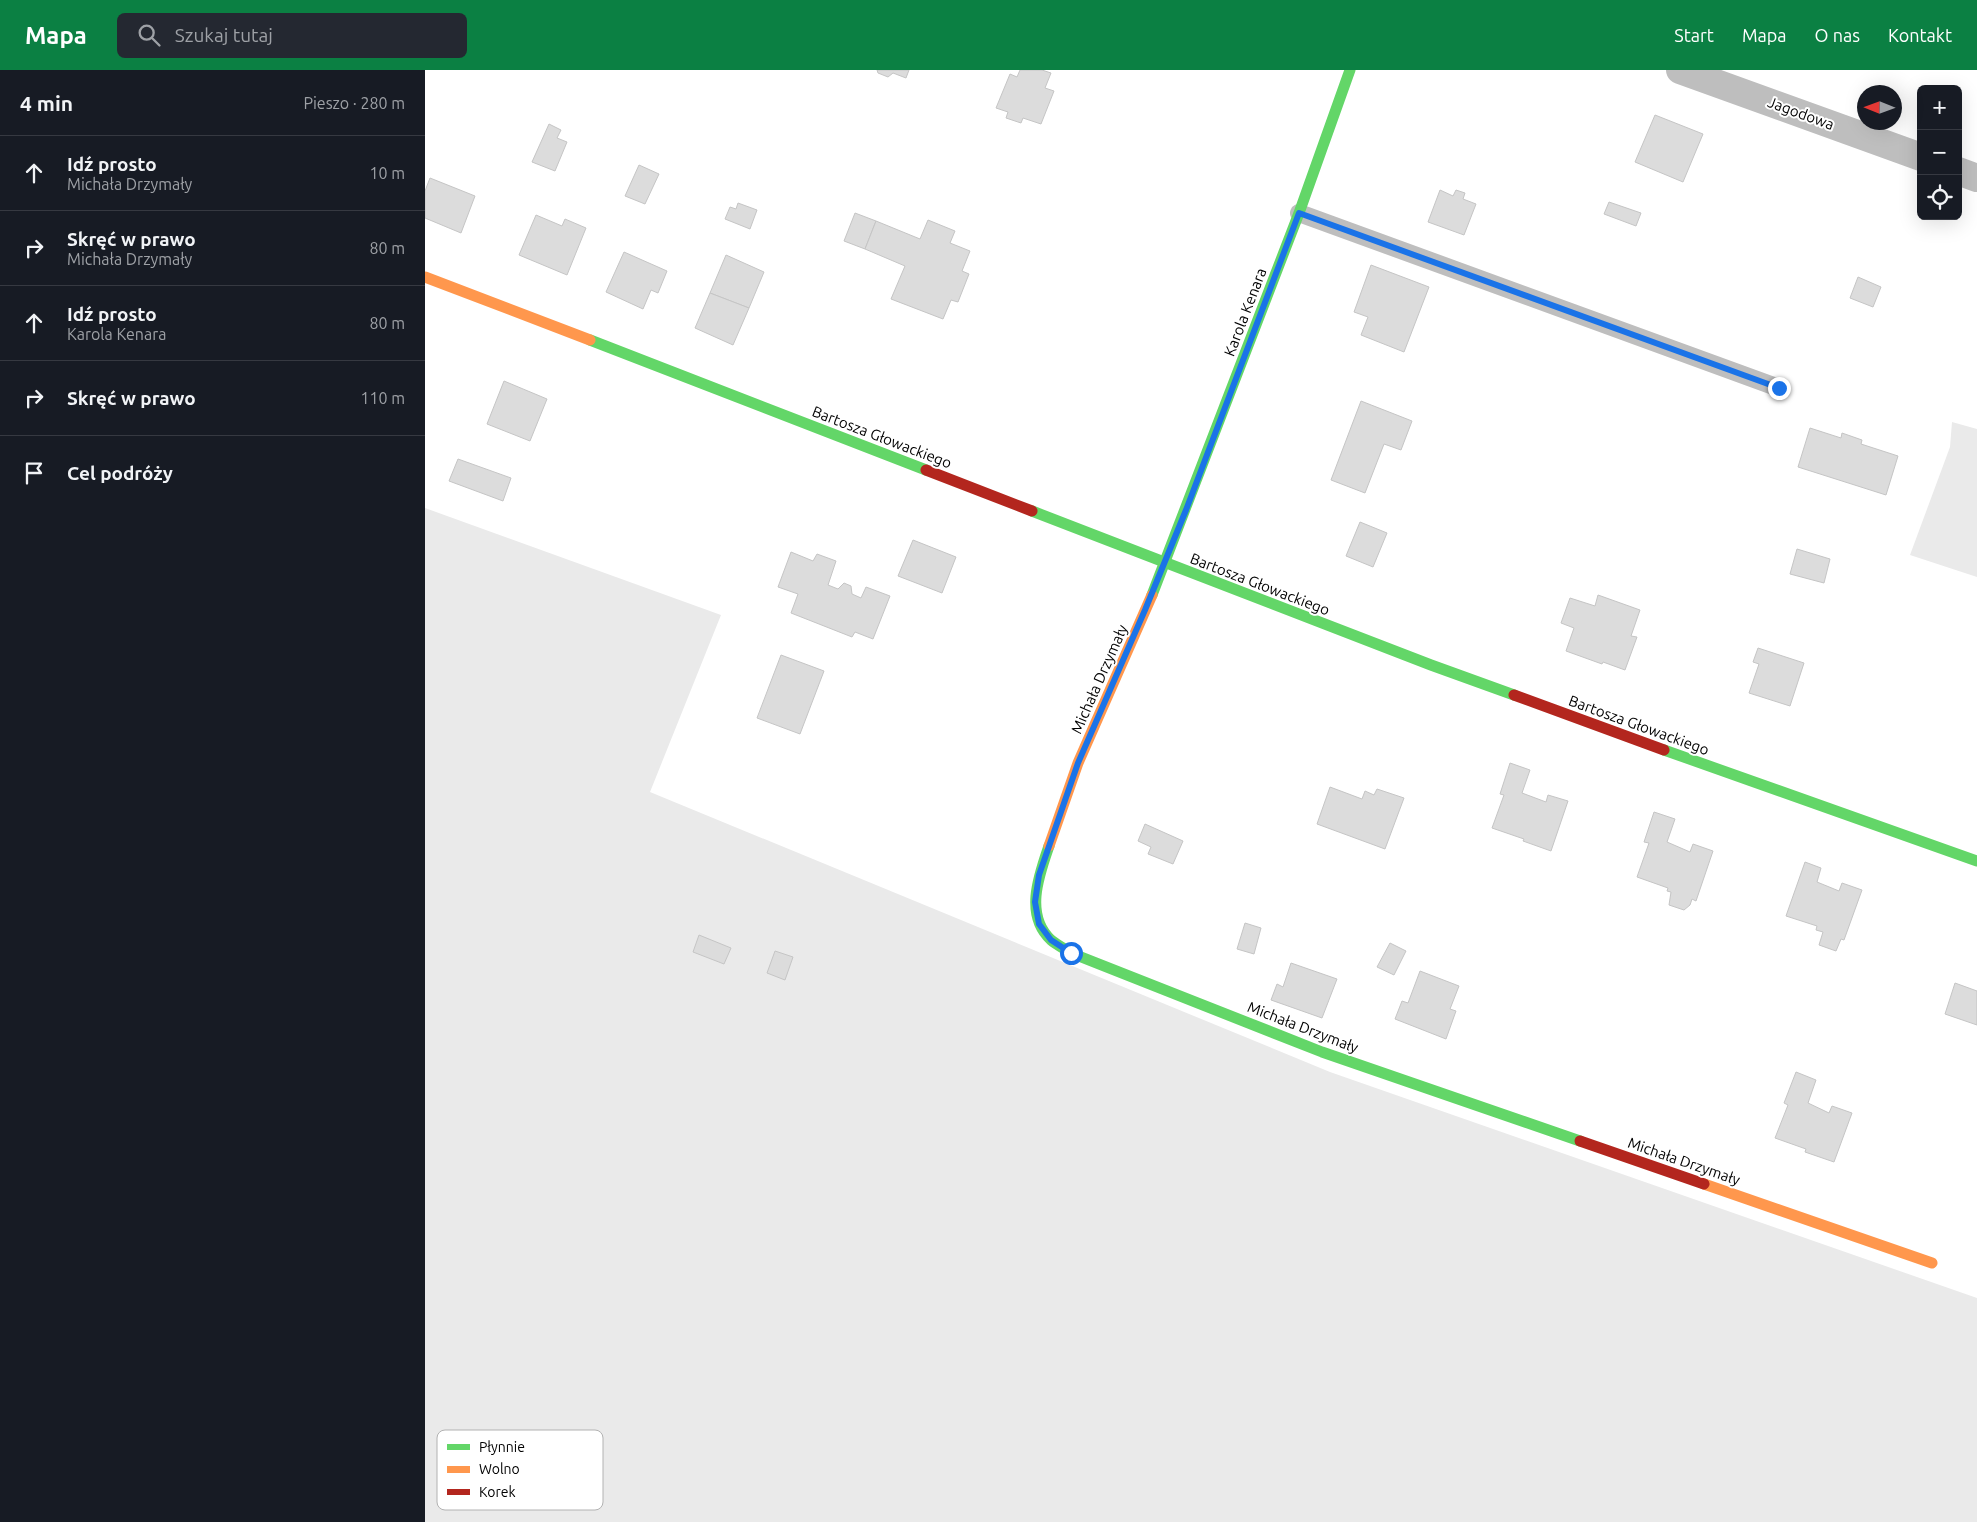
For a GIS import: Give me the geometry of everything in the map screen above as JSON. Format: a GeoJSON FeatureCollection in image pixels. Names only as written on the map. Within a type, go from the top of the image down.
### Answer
{"type":"FeatureCollection","features":[{"type":"Feature","properties":{"kind":"street","name":"Karola Kenara"},"geometry":{"type":"LineString","coordinates":[[1164,563],[1299,213],[1350,70]]}},
{"type":"Feature","properties":{"kind":"street","name":"Jagodowa"},"geometry":{"type":"LineString","coordinates":[[1680,70],[1917,156]]}},
{"type":"Feature","properties":{"kind":"street"},"geometry":{"type":"LineString","coordinates":[[1962,172],[1977,178]]}},
{"type":"Feature","properties":{"kind":"street","name":"Bartosza Głowackiego"},"geometry":{"type":"LineString","coordinates":[[425,277],[1164,563],[1478,682],[1977,861]]}},
{"type":"Feature","properties":{"kind":"street","name":"Michała Drzymały"},"geometry":{"type":"LineString","coordinates":[[1164,563],[1078,763],[1039,875],[1035,902],[1039,924],[1051,940],[1071,953],[1323,1052],[1932,1263]]}},
{"type":"Feature","properties":{"kind":"lane"},"geometry":{"type":"LineString","coordinates":[[1299,213],[1779,388]]}},
{"type":"Feature","properties":{"kind":"shaded area"},"geometry":{"type":"Polygon","coordinates":[[[1952,422],[1977,429],[1977,577],[1910,555],[1950,447],[1952,422]]]}},
{"type":"Feature","properties":{"kind":"shaded area"},"geometry":{"type":"Polygon","coordinates":[[[425,508],[721,615],[650,792],[1330,1072],[1977,1298],[1977,1522],[425,1522],[425,508]]]}},
{"type":"Feature","properties":{"kind":"building"},"geometry":{"type":"Polygon","coordinates":[[[877,70],[909,70],[906,78],[893,73],[888,77],[878,73],[877,70]]]}},
{"type":"Feature","properties":{"kind":"building"},"geometry":{"type":"Polygon","coordinates":[[[1020,70],[1042,70],[1051,73],[1045,88],[1054,91],[1041,124],[1023,118],[1021,123],[1006,118],[1008,112],[996,108],[1010,74],[1017,77],[1020,70]]]}},
{"type":"Feature","properties":{"kind":"building"},"geometry":{"type":"Polygon","coordinates":[[[1655,115],[1703,134],[1683,182],[1635,162],[1655,115]]]}},
{"type":"Feature","properties":{"kind":"building"},"geometry":{"type":"Polygon","coordinates":[[[549,124],[561,130],[557,138],[567,142],[555,171],[532,162],[549,124]]]}},
{"type":"Feature","properties":{"kind":"building"},"geometry":{"type":"Polygon","coordinates":[[[639,165],[659,174],[645,204],[625,196],[639,165]]]}},
{"type":"Feature","properties":{"kind":"building"},"geometry":{"type":"Polygon","coordinates":[[[430,178],[475,196],[461,233],[425,218],[425,191],[430,178]]]}},
{"type":"Feature","properties":{"kind":"building"},"geometry":{"type":"Polygon","coordinates":[[[1440,190],[1453,196],[1456,190],[1465,193],[1463,199],[1476,204],[1464,235],[1428,222],[1440,190]]]}},
{"type":"Feature","properties":{"kind":"building"},"geometry":{"type":"Polygon","coordinates":[[[1609,202],[1641,213],[1636,226],[1604,214],[1609,202]]]}},
{"type":"Feature","properties":{"kind":"building"},"geometry":{"type":"Polygon","coordinates":[[[738,203],[757,210],[750,229],[725,219],[730,207],[736,209],[738,203]]]}},
{"type":"Feature","properties":{"kind":"building"},"geometry":{"type":"Polygon","coordinates":[[[855,213],[876,221],[865,249],[844,241],[855,213]]]}},
{"type":"Feature","properties":{"kind":"building"},"geometry":{"type":"Polygon","coordinates":[[[536,215],[562,226],[565,219],[586,228],[567,275],[519,255],[536,215]]]}},
{"type":"Feature","properties":{"kind":"building"},"geometry":{"type":"Polygon","coordinates":[[[928,220],[955,231],[950,243],[970,251],[962,271],[969,274],[958,302],[951,300],[943,319],[891,299],[905,266],[865,249],[876,221],[920,239],[928,220]]]}},
{"type":"Feature","properties":{"kind":"building"},"geometry":{"type":"Polygon","coordinates":[[[624,252],[667,271],[658,293],[651,290],[643,309],[606,292],[624,252]]]}},
{"type":"Feature","properties":{"kind":"building"},"geometry":{"type":"Polygon","coordinates":[[[726,255],[764,272],[749,308],[710,293],[726,255]]]}},
{"type":"Feature","properties":{"kind":"building"},"geometry":{"type":"Polygon","coordinates":[[[1371,265],[1429,287],[1404,352],[1361,335],[1368,317],[1354,312],[1371,265]]]}},
{"type":"Feature","properties":{"kind":"building"},"geometry":{"type":"Polygon","coordinates":[[[1858,277],[1881,287],[1873,307],[1850,298],[1858,277]]]}},
{"type":"Feature","properties":{"kind":"building"},"geometry":{"type":"Polygon","coordinates":[[[710,293],[749,308],[733,345],[695,328],[710,293]]]}},
{"type":"Feature","properties":{"kind":"building"},"geometry":{"type":"Polygon","coordinates":[[[504,381],[547,399],[530,441],[487,424],[504,381]]]}},
{"type":"Feature","properties":{"kind":"building"},"geometry":{"type":"Polygon","coordinates":[[[1361,401],[1412,421],[1401,450],[1384,444],[1365,493],[1331,480],[1361,401]]]}},
{"type":"Feature","properties":{"kind":"building"},"geometry":{"type":"Polygon","coordinates":[[[1810,428],[1841,438],[1842,433],[1862,440],[1861,444],[1898,456],[1886,495],[1798,467],[1810,428]]]}},
{"type":"Feature","properties":{"kind":"building"},"geometry":{"type":"Polygon","coordinates":[[[458,459],[511,478],[503,501],[449,481],[458,459]]]}},
{"type":"Feature","properties":{"kind":"building"},"geometry":{"type":"Polygon","coordinates":[[[1360,522],[1387,533],[1373,567],[1346,556],[1360,522]]]}},
{"type":"Feature","properties":{"kind":"building"},"geometry":{"type":"Polygon","coordinates":[[[913,540],[956,557],[942,593],[898,576],[913,540]]]}},
{"type":"Feature","properties":{"kind":"building"},"geometry":{"type":"Polygon","coordinates":[[[1797,549],[1830,559],[1824,583],[1790,574],[1797,549]]]}},
{"type":"Feature","properties":{"kind":"building"},"geometry":{"type":"Polygon","coordinates":[[[791,552],[813,561],[817,554],[836,561],[828,585],[838,589],[844,583],[851,586],[852,594],[861,598],[866,587],[890,596],[873,639],[855,632],[852,637],[791,613],[798,594],[778,587],[791,552]]]}},
{"type":"Feature","properties":{"kind":"building"},"geometry":{"type":"Polygon","coordinates":[[[1598,595],[1640,610],[1631,636],[1637,637],[1625,670],[1566,651],[1574,628],[1561,623],[1570,598],[1595,606],[1598,595]]]}},
{"type":"Feature","properties":{"kind":"building"},"geometry":{"type":"Polygon","coordinates":[[[1758,648],[1804,663],[1790,706],[1749,693],[1759,664],[1753,662],[1758,648]]]}},
{"type":"Feature","properties":{"kind":"building"},"geometry":{"type":"Polygon","coordinates":[[[781,655],[824,671],[800,734],[757,718],[781,655]]]}},
{"type":"Feature","properties":{"kind":"building"},"geometry":{"type":"Polygon","coordinates":[[[1510,763],[1530,770],[1522,793],[1546,802],[1548,795],[1568,801],[1551,851],[1492,828],[1504,795],[1500,794],[1510,763]]]}},
{"type":"Feature","properties":{"kind":"building"},"geometry":{"type":"Polygon","coordinates":[[[1330,787],[1362,799],[1365,791],[1374,795],[1377,789],[1404,798],[1385,849],[1317,824],[1330,787]]]}},
{"type":"Feature","properties":{"kind":"building"},"geometry":{"type":"Polygon","coordinates":[[[1654,812],[1675,819],[1667,842],[1690,852],[1693,844],[1713,851],[1696,901],[1692,899],[1690,905],[1684,910],[1669,905],[1671,892],[1667,891],[1668,888],[1637,877],[1649,843],[1644,842],[1654,812]]]}},
{"type":"Feature","properties":{"kind":"building"},"geometry":{"type":"Polygon","coordinates":[[[1145,824],[1183,841],[1173,864],[1148,854],[1151,847],[1138,841],[1145,824]]]}},
{"type":"Feature","properties":{"kind":"building"},"geometry":{"type":"Polygon","coordinates":[[[1805,862],[1821,868],[1817,882],[1839,891],[1842,883],[1862,890],[1844,940],[1841,939],[1836,951],[1819,945],[1823,932],[1816,930],[1817,926],[1786,916],[1805,862]]]}},
{"type":"Feature","properties":{"kind":"building"},"geometry":{"type":"Polygon","coordinates":[[[1245,923],[1261,928],[1254,954],[1237,949],[1245,923]]]}},
{"type":"Feature","properties":{"kind":"building"},"geometry":{"type":"Polygon","coordinates":[[[699,935],[731,948],[724,964],[693,952],[699,935]]]}},
{"type":"Feature","properties":{"kind":"building"},"geometry":{"type":"Polygon","coordinates":[[[1390,943],[1406,951],[1394,975],[1377,967],[1390,943]]]}},
{"type":"Feature","properties":{"kind":"building"},"geometry":{"type":"Polygon","coordinates":[[[775,951],[793,957],[785,980],[767,973],[775,951]]]}},
{"type":"Feature","properties":{"kind":"building"},"geometry":{"type":"Polygon","coordinates":[[[1291,963],[1337,979],[1322,1018],[1271,1000],[1277,984],[1283,987],[1291,963]]]}},
{"type":"Feature","properties":{"kind":"building"},"geometry":{"type":"Polygon","coordinates":[[[1420,971],[1459,986],[1450,1009],[1456,1011],[1446,1039],[1395,1019],[1402,1001],[1408,1003],[1420,971]]]}},
{"type":"Feature","properties":{"kind":"building"},"geometry":{"type":"Polygon","coordinates":[[[1955,983],[1977,991],[1977,1025],[1945,1014],[1955,983]]]}},
{"type":"Feature","properties":{"kind":"building"},"geometry":{"type":"Polygon","coordinates":[[[1796,1072],[1816,1080],[1808,1103],[1829,1113],[1832,1106],[1852,1113],[1834,1162],[1805,1152],[1806,1149],[1775,1138],[1788,1105],[1784,1103],[1796,1072]]]}},
{"type":"Feature","properties":{"kind":"traffic: fast"},"geometry":{"type":"LineString","coordinates":[[1152,595],[1299,213],[1350,70]]}},
{"type":"Feature","properties":{"kind":"traffic: fast"},"geometry":{"type":"LineString","coordinates":[[590,340],[926,470]]}},
{"type":"Feature","properties":{"kind":"traffic: fast"},"geometry":{"type":"LineString","coordinates":[[1032,511],[1431,665],[1514,695]]}},
{"type":"Feature","properties":{"kind":"traffic: fast"},"geometry":{"type":"LineString","coordinates":[[1664,750],[1977,861]]}},
{"type":"Feature","properties":{"kind":"traffic: fast"},"geometry":{"type":"LineString","coordinates":[[1049,846],[1041,869],[1036,894],[1038,919],[1043,930],[1051,940],[1071,953],[1322,1052],[1580,1141]]}},
{"type":"Feature","properties":{"kind":"traffic: slow"},"geometry":{"type":"LineString","coordinates":[[425,277],[590,340]]}},
{"type":"Feature","properties":{"kind":"traffic: slow"},"geometry":{"type":"LineString","coordinates":[[1049,846],[1078,763],[1152,595]]}},
{"type":"Feature","properties":{"kind":"traffic: slow"},"geometry":{"type":"LineString","coordinates":[[1704,1184],[1932,1263]]}},
{"type":"Feature","properties":{"kind":"traffic: jam"},"geometry":{"type":"LineString","coordinates":[[926,470],[1032,511]]}},
{"type":"Feature","properties":{"kind":"traffic: jam"},"geometry":{"type":"LineString","coordinates":[[1514,695],[1664,750]]}},
{"type":"Feature","properties":{"kind":"traffic: jam"},"geometry":{"type":"LineString","coordinates":[[1580,1141],[1704,1184]]}},
{"type":"Feature","properties":{"kind":"route"},"geometry":{"type":"LineString","coordinates":[[1071,953],[1051,940],[1039,924],[1035,902],[1039,875],[1078,763],[1145,610],[1186,510],[1299,213],[1779,388]]}}]}
